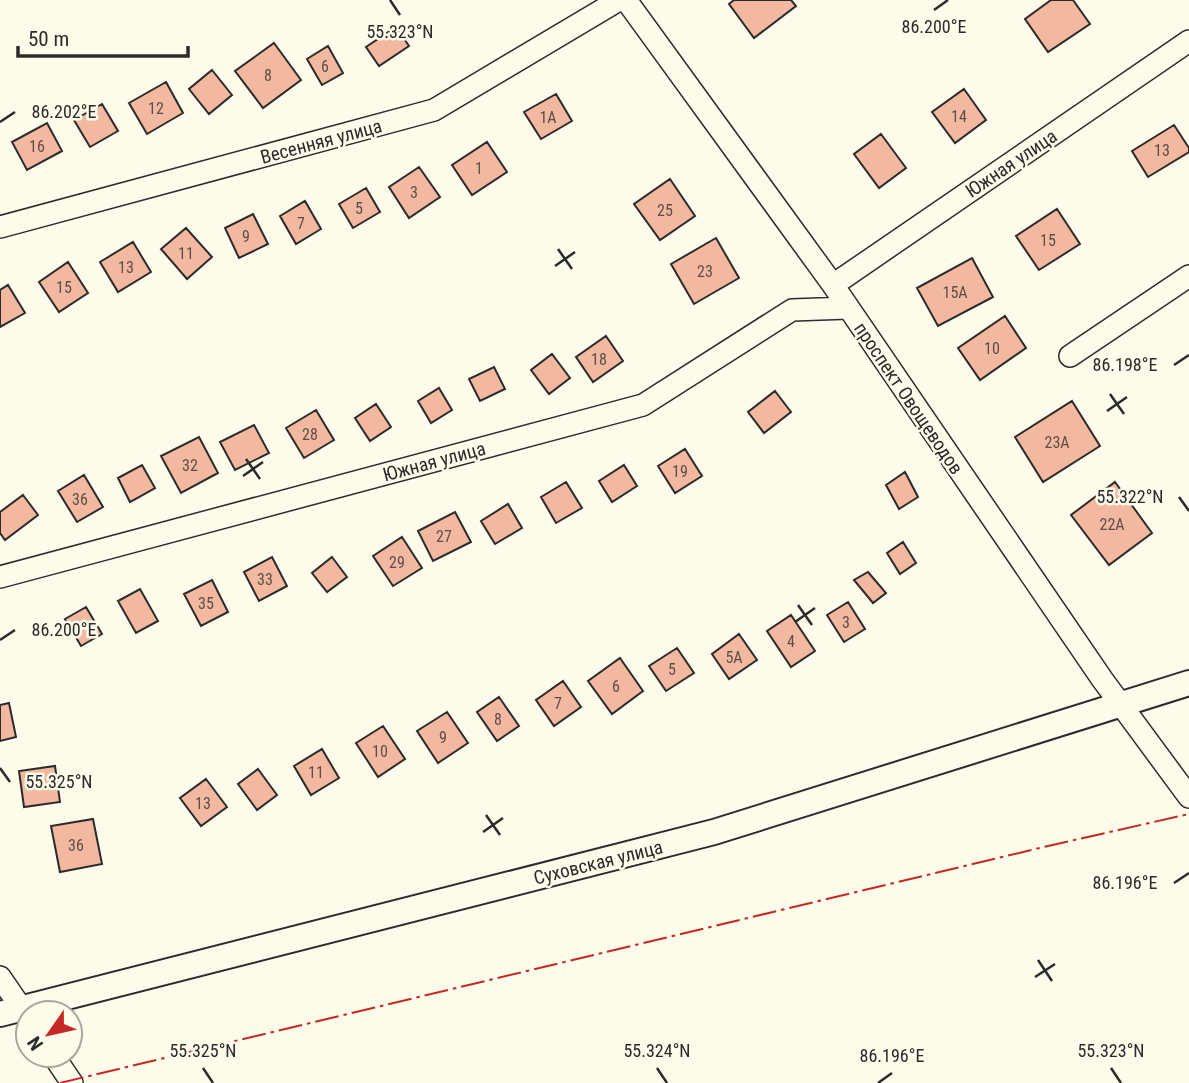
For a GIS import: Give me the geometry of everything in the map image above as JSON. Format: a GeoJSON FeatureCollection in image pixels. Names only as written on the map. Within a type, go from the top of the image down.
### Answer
{"type":"FeatureCollection","features":[{"type":"Feature","properties":{"kind":"street","name":"Весенняя улица"},"geometry":{"type":"LineString","coordinates":[[0,227],[434,110],[619,0]]}},
{"type":"Feature","properties":{"kind":"street","name":"проспект Овощеводов"},"geometry":{"type":"LineString","coordinates":[[626,0],[833,285],[1120,704],[1189,797]]}},
{"type":"Feature","properties":{"kind":"street","name":"Южная улица"},"geometry":{"type":"LineString","coordinates":[[833,285],[1189,41]]}},
{"type":"Feature","properties":{"kind":"street"},"geometry":{"type":"LineString","coordinates":[[1070,356],[1189,276]]}},
{"type":"Feature","properties":{"kind":"street","name":"Южная улица"},"geometry":{"type":"LineString","coordinates":[[0,577],[643,405],[792,310],[848,308]]}},
{"type":"Feature","properties":{"kind":"street","name":"Суховская улица"},"geometry":{"type":"LineString","coordinates":[[74,999],[714,832],[1189,683]]}},
{"type":"Feature","properties":{"kind":"street"},"geometry":{"type":"LineString","coordinates":[[0,977],[14,1007]]}},
{"type":"Feature","properties":{"kind":"building"},"geometry":{"type":"Polygon","coordinates":[[[734,0],[791,0],[796,6],[754,38],[729,4],[734,0]]]}},
{"type":"Feature","properties":{"kind":"building"},"geometry":{"type":"Polygon","coordinates":[[[1051,0],[1073,0],[1090,24],[1048,52],[1025,19],[1051,0]]]}},
{"type":"Feature","properties":{"kind":"building"},"geometry":{"type":"Polygon","coordinates":[[[396,27],[409,46],[379,66],[366,47],[396,27]]]}},
{"type":"Feature","properties":{"kind":"building"},"geometry":{"type":"Polygon","coordinates":[[[274,43],[301,80],[263,108],[235,71],[274,43]]]}},
{"type":"Feature","properties":{"kind":"building"},"geometry":{"type":"Polygon","coordinates":[[[328,46],[343,73],[322,85],[307,59],[328,46]]]}},
{"type":"Feature","properties":{"kind":"building"},"geometry":{"type":"Polygon","coordinates":[[[212,70],[232,95],[209,114],[189,89],[212,70]]]}},
{"type":"Feature","properties":{"kind":"building"},"geometry":{"type":"Polygon","coordinates":[[[166,82],[183,113],[147,134],[129,103],[166,82]]]}},
{"type":"Feature","properties":{"kind":"building"},"geometry":{"type":"Polygon","coordinates":[[[964,89],[986,120],[955,143],[932,112],[964,89]]]}},
{"type":"Feature","properties":{"kind":"building"},"geometry":{"type":"Polygon","coordinates":[[[556,94],[572,121],[541,139],[524,112],[556,94]]]}},
{"type":"Feature","properties":{"kind":"building"},"geometry":{"type":"Polygon","coordinates":[[[102,104],[118,131],[90,147],[74,120],[102,104]]]}},
{"type":"Feature","properties":{"kind":"building"},"geometry":{"type":"Polygon","coordinates":[[[47,123],[62,151],[27,170],[12,142],[47,123]]]}},
{"type":"Feature","properties":{"kind":"building"},"geometry":{"type":"Polygon","coordinates":[[[1174,125],[1189,152],[1148,177],[1132,151],[1174,125]]]}},
{"type":"Feature","properties":{"kind":"building"},"geometry":{"type":"Polygon","coordinates":[[[881,134],[906,168],[879,188],[854,154],[881,134]]]}},
{"type":"Feature","properties":{"kind":"building"},"geometry":{"type":"Polygon","coordinates":[[[487,142],[507,172],[472,195],[452,165],[487,142]]]}},
{"type":"Feature","properties":{"kind":"building"},"geometry":{"type":"Polygon","coordinates":[[[419,167],[440,197],[409,218],[389,187],[419,167]]]}},
{"type":"Feature","properties":{"kind":"building"},"geometry":{"type":"Polygon","coordinates":[[[670,179],[695,216],[660,240],[634,204],[670,179]]]}},
{"type":"Feature","properties":{"kind":"building"},"geometry":{"type":"Polygon","coordinates":[[[366,188],[380,212],[353,228],[339,204],[366,188]]]}},
{"type":"Feature","properties":{"kind":"building"},"geometry":{"type":"Polygon","coordinates":[[[305,201],[321,229],[296,244],[280,216],[305,201]]]}},
{"type":"Feature","properties":{"kind":"building"},"geometry":{"type":"Polygon","coordinates":[[[1057,209],[1080,244],[1039,270],[1016,236],[1057,209]]]}},
{"type":"Feature","properties":{"kind":"building"},"geometry":{"type":"Polygon","coordinates":[[[253,214],[268,244],[239,258],[225,228],[253,214]]]}},
{"type":"Feature","properties":{"kind":"building"},"geometry":{"type":"Polygon","coordinates":[[[186,228],[212,257],[187,279],[161,249],[186,228]]]}},
{"type":"Feature","properties":{"kind":"building"},"geometry":{"type":"Polygon","coordinates":[[[716,238],[739,278],[694,304],[671,264],[716,238]]]}},
{"type":"Feature","properties":{"kind":"building"},"geometry":{"type":"Polygon","coordinates":[[[133,242],[151,272],[118,292],[100,262],[133,242]]]}},
{"type":"Feature","properties":{"kind":"building"},"geometry":{"type":"Polygon","coordinates":[[[972,258],[993,297],[938,326],[917,288],[972,258]]]}},
{"type":"Feature","properties":{"kind":"building"},"geometry":{"type":"Polygon","coordinates":[[[68,262],[88,293],[59,312],[39,282],[68,262]]]}},
{"type":"Feature","properties":{"kind":"building"},"geometry":{"type":"Polygon","coordinates":[[[8,285],[25,313],[0,327],[0,290],[8,285]]]}},
{"type":"Feature","properties":{"kind":"building"},"geometry":{"type":"Polygon","coordinates":[[[1005,316],[1026,348],[980,380],[958,348],[1005,316]]]}},
{"type":"Feature","properties":{"kind":"building"},"geometry":{"type":"Polygon","coordinates":[[[606,336],[623,361],[593,382],[576,357],[606,336]]]}},
{"type":"Feature","properties":{"kind":"building"},"geometry":{"type":"Polygon","coordinates":[[[552,354],[570,378],[549,394],[531,370],[552,354]]]}},
{"type":"Feature","properties":{"kind":"building"},"geometry":{"type":"Polygon","coordinates":[[[494,367],[505,389],[480,401],[469,379],[494,367]]]}},
{"type":"Feature","properties":{"kind":"building"},"geometry":{"type":"Polygon","coordinates":[[[439,388],[452,410],[431,423],[418,401],[439,388]]]}},
{"type":"Feature","properties":{"kind":"building"},"geometry":{"type":"Polygon","coordinates":[[[775,391],[791,412],[764,433],[748,412],[775,391]]]}},
{"type":"Feature","properties":{"kind":"building"},"geometry":{"type":"Polygon","coordinates":[[[1072,401],[1100,446],[1043,482],[1015,437],[1072,401]]]}},
{"type":"Feature","properties":{"kind":"building"},"geometry":{"type":"Polygon","coordinates":[[[376,404],[391,427],[370,441],[355,418],[376,404]]]}},
{"type":"Feature","properties":{"kind":"building"},"geometry":{"type":"Polygon","coordinates":[[[316,410],[334,440],[304,458],[286,428],[316,410]]]}},
{"type":"Feature","properties":{"kind":"building"},"geometry":{"type":"Polygon","coordinates":[[[254,425],[269,453],[235,470],[220,442],[254,425]]]}},
{"type":"Feature","properties":{"kind":"building"},"geometry":{"type":"Polygon","coordinates":[[[199,437],[218,473],[181,493],[161,456],[199,437]]]}},
{"type":"Feature","properties":{"kind":"building"},"geometry":{"type":"Polygon","coordinates":[[[685,449],[702,476],[675,493],[658,466],[685,449]]]}},
{"type":"Feature","properties":{"kind":"building"},"geometry":{"type":"Polygon","coordinates":[[[142,465],[155,488],[130,502],[118,478],[142,465]]]}},
{"type":"Feature","properties":{"kind":"building"},"geometry":{"type":"Polygon","coordinates":[[[624,465],[637,486],[612,502],[599,481],[624,465]]]}},
{"type":"Feature","properties":{"kind":"building"},"geometry":{"type":"Polygon","coordinates":[[[905,472],[918,497],[899,509],[886,485],[905,472]]]}},
{"type":"Feature","properties":{"kind":"building"},"geometry":{"type":"Polygon","coordinates":[[[84,475],[103,507],[77,522],[58,491],[84,475]]]}},
{"type":"Feature","properties":{"kind":"building"},"geometry":{"type":"Polygon","coordinates":[[[566,482],[582,508],[556,523],[541,497],[566,482]]]}},
{"type":"Feature","properties":{"kind":"building"},"geometry":{"type":"Polygon","coordinates":[[[1115,482],[1152,533],[1109,565],[1071,515],[1115,482]]]}},
{"type":"Feature","properties":{"kind":"building"},"geometry":{"type":"Polygon","coordinates":[[[23,495],[38,515],[5,540],[0,533],[0,512],[23,495]]]}},
{"type":"Feature","properties":{"kind":"building"},"geometry":{"type":"Polygon","coordinates":[[[508,504],[522,528],[495,544],[481,521],[508,504]]]}},
{"type":"Feature","properties":{"kind":"building"},"geometry":{"type":"Polygon","coordinates":[[[455,512],[471,542],[433,561],[418,531],[455,512]]]}},
{"type":"Feature","properties":{"kind":"building"},"geometry":{"type":"Polygon","coordinates":[[[402,537],[422,568],[393,586],[373,556],[402,537]]]}},
{"type":"Feature","properties":{"kind":"building"},"geometry":{"type":"Polygon","coordinates":[[[903,542],[916,563],[900,574],[887,553],[903,542]]]}},
{"type":"Feature","properties":{"kind":"building"},"geometry":{"type":"Polygon","coordinates":[[[272,557],[287,586],[259,601],[244,572],[272,557]]]}},
{"type":"Feature","properties":{"kind":"building"},"geometry":{"type":"Polygon","coordinates":[[[332,557],[347,577],[327,592],[312,573],[332,557]]]}},
{"type":"Feature","properties":{"kind":"building"},"geometry":{"type":"Polygon","coordinates":[[[868,572],[886,593],[873,603],[854,580],[868,572]]]}},
{"type":"Feature","properties":{"kind":"building"},"geometry":{"type":"Polygon","coordinates":[[[212,580],[228,612],[201,626],[184,594],[212,580]]]}},
{"type":"Feature","properties":{"kind":"building"},"geometry":{"type":"Polygon","coordinates":[[[140,589],[158,621],[136,633],[118,601],[140,589]]]}},
{"type":"Feature","properties":{"kind":"building"},"geometry":{"type":"Polygon","coordinates":[[[848,602],[865,629],[844,642],[827,615],[848,602]]]}},
{"type":"Feature","properties":{"kind":"building"},"geometry":{"type":"Polygon","coordinates":[[[86,607],[102,634],[81,646],[65,619],[86,607]]]}},
{"type":"Feature","properties":{"kind":"building"},"geometry":{"type":"Polygon","coordinates":[[[791,615],[815,651],[791,667],[767,631],[791,615]]]}},
{"type":"Feature","properties":{"kind":"building"},"geometry":{"type":"Polygon","coordinates":[[[739,634],[757,660],[729,679],[712,654],[739,634]]]}},
{"type":"Feature","properties":{"kind":"building"},"geometry":{"type":"Polygon","coordinates":[[[677,648],[694,673],[666,691],[649,666],[677,648]]]}},
{"type":"Feature","properties":{"kind":"building"},"geometry":{"type":"Polygon","coordinates":[[[620,658],[643,691],[612,714],[588,681],[620,658]]]}},
{"type":"Feature","properties":{"kind":"building"},"geometry":{"type":"Polygon","coordinates":[[[563,681],[581,707],[554,726],[536,700],[563,681]]]}},
{"type":"Feature","properties":{"kind":"building"},"geometry":{"type":"Polygon","coordinates":[[[499,697],[519,726],[497,741],[477,712],[499,697]]]}},
{"type":"Feature","properties":{"kind":"building"},"geometry":{"type":"Polygon","coordinates":[[[9,703],[16,737],[0,741],[0,705],[9,703]]]}},
{"type":"Feature","properties":{"kind":"building"},"geometry":{"type":"Polygon","coordinates":[[[447,712],[468,743],[438,763],[417,731],[447,712]]]}},
{"type":"Feature","properties":{"kind":"building"},"geometry":{"type":"Polygon","coordinates":[[[383,726],[405,759],[378,777],[356,743],[383,726]]]}},
{"type":"Feature","properties":{"kind":"building"},"geometry":{"type":"Polygon","coordinates":[[[322,749],[339,778],[311,795],[294,766],[322,749]]]}},
{"type":"Feature","properties":{"kind":"building"},"geometry":{"type":"Polygon","coordinates":[[[55,766],[60,802],[24,807],[19,771],[55,766]]]}},
{"type":"Feature","properties":{"kind":"building"},"geometry":{"type":"Polygon","coordinates":[[[258,769],[277,795],[257,810],[238,784],[258,769]]]}},
{"type":"Feature","properties":{"kind":"building"},"geometry":{"type":"Polygon","coordinates":[[[206,779],[227,807],[201,826],[180,798],[206,779]]]}},
{"type":"Feature","properties":{"kind":"building"},"geometry":{"type":"Polygon","coordinates":[[[93,819],[102,864],[60,872],[51,826],[93,819]]]}},
{"type":"Feature","properties":{"kind":"power"},"geometry":{"type":"LineString","coordinates":[[60,1083],[1189,814]]}}]}
